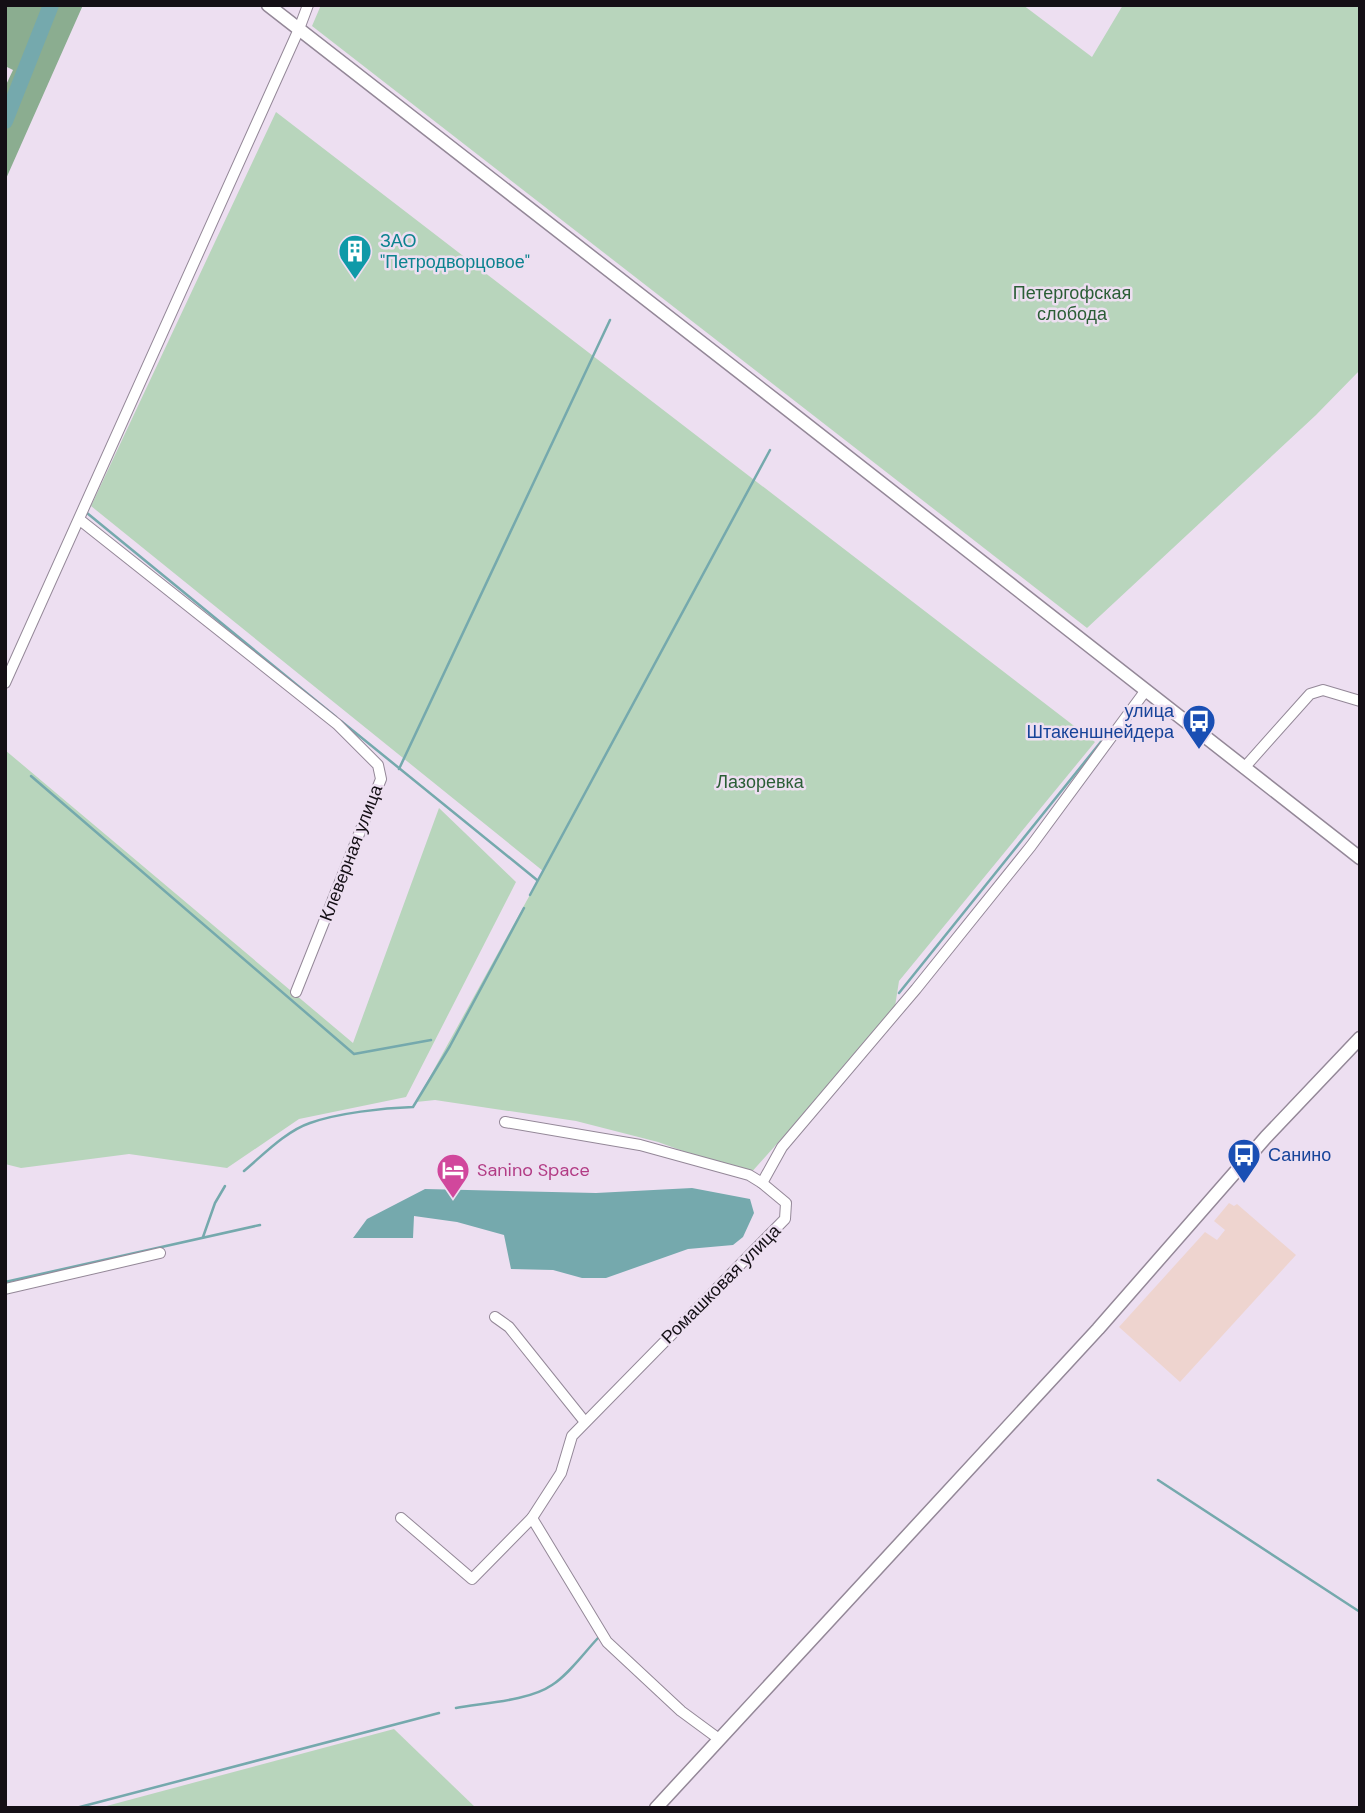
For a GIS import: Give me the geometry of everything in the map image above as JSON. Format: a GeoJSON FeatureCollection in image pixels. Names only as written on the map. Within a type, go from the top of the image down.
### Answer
{"type":"FeatureCollection","features":[{"type":"Feature","properties":{"kind":"street"},"geometry":{"type":"LineString","coordinates":[[268,5],[1360,858]]}},
{"type":"Feature","properties":{"kind":"street"},"geometry":{"type":"LineString","coordinates":[[5,683],[308,5]]}},
{"type":"Feature","properties":{"kind":"street","name":"Клеверная улица"},"geometry":{"type":"LineString","coordinates":[[80,520],[337,724],[378,765],[381,779],[296,992]]}},
{"type":"Feature","properties":{"kind":"street"},"geometry":{"type":"LineString","coordinates":[[762,1183],[782,1147],[916,989],[1031,846],[1146,690]]}},
{"type":"Feature","properties":{"kind":"street"},"geometry":{"type":"LineString","coordinates":[[1244,768],[1310,695],[1323,690],[1360,701]]}},
{"type":"Feature","properties":{"kind":"street"},"geometry":{"type":"LineString","coordinates":[[656,1808],[1098,1329],[1266,1137],[1360,1038]]}},
{"type":"Feature","properties":{"kind":"street","name":"Ромашковая улица"},"geometry":{"type":"LineString","coordinates":[[401,1518],[472,1579],[532,1518],[561,1473],[572,1436],[785,1219],[786,1203],[748,1175],[640,1145],[505,1122]]}},
{"type":"Feature","properties":{"kind":"street"},"geometry":{"type":"LineString","coordinates":[[5,1289],[160,1253]]}},
{"type":"Feature","properties":{"kind":"street"},"geometry":{"type":"LineString","coordinates":[[495,1317],[509,1327],[585,1422]]}},
{"type":"Feature","properties":{"kind":"street"},"geometry":{"type":"LineString","coordinates":[[532,1518],[607,1642],[681,1711],[719,1739]]}},
{"type":"Feature","properties":{"kind":"shaded area"},"geometry":{"type":"Polygon","coordinates":[[[6,5],[83,5],[5,181],[5,87],[13,70],[5,66],[6,5]]]}},
{"type":"Feature","properties":{"kind":"shaded area"},"geometry":{"type":"Polygon","coordinates":[[[692,1188],[750,1199],[754,1213],[743,1237],[733,1245],[688,1249],[606,1278],[582,1278],[553,1270],[511,1269],[504,1235],[457,1222],[414,1216],[413,1238],[353,1238],[367,1219],[425,1189],[596,1193],[692,1188]]]}},
{"type":"Feature","properties":{"kind":"shaded area"},"geometry":{"type":"Polygon","coordinates":[[[1229,1203],[1234,1206],[1237,1204],[1296,1255],[1180,1382],[1119,1327],[1205,1232],[1217,1240],[1225,1230],[1214,1221],[1229,1203]]]}},
{"type":"Feature","properties":{"kind":"green space","name":"Петергофская слобода"},"geometry":{"type":"Polygon","coordinates":[[[321,5],[1023,5],[1092,57],[1123,5],[1360,5],[1360,370],[1316,415],[1087,628],[312,26],[321,5]]]}},
{"type":"Feature","properties":{"kind":"green space","name":"Лазоревка"},"geometry":{"type":"Polygon","coordinates":[[[276,112],[1095,742],[899,981],[894,1013],[749,1175],[658,1142],[576,1121],[435,1100],[416,1102],[543,871],[91,506],[276,112]]]}},
{"type":"Feature","properties":{"kind":"green space"},"geometry":{"type":"Polygon","coordinates":[[[5,750],[353,1043],[439,808],[516,882],[406,1097],[299,1119],[227,1168],[129,1154],[21,1168],[5,1164],[5,750]]]}},
{"type":"Feature","properties":{"kind":"green space"},"geometry":{"type":"Polygon","coordinates":[[[394,1729],[476,1808],[99,1808],[394,1729]]]}},
{"type":"Feature","properties":{"kind":"waterway"},"geometry":{"type":"LineString","coordinates":[[5,121],[51,5]]}},
{"type":"Feature","properties":{"kind":"waterway"},"geometry":{"type":"LineString","coordinates":[[399,769],[610,320]]}},
{"type":"Feature","properties":{"kind":"waterway"},"geometry":{"type":"LineString","coordinates":[[530,895],[770,450]]}},
{"type":"Feature","properties":{"kind":"waterway"},"geometry":{"type":"LineString","coordinates":[[87,513],[336,717]]}},
{"type":"Feature","properties":{"kind":"waterway"},"geometry":{"type":"LineString","coordinates":[[341,721],[537,880]]}},
{"type":"Feature","properties":{"kind":"waterway"},"geometry":{"type":"LineString","coordinates":[[899,993],[1112,728]]}},
{"type":"Feature","properties":{"kind":"waterway"},"geometry":{"type":"LineString","coordinates":[[31,776],[354,1054],[431,1040]]}},
{"type":"Feature","properties":{"kind":"waterway"},"geometry":{"type":"LineString","coordinates":[[244,1171],[284,1137],[310,1123],[334,1116],[413,1107],[450,1046],[524,908]]}},
{"type":"Feature","properties":{"kind":"waterway"},"geometry":{"type":"LineString","coordinates":[[203,1237],[215,1203],[225,1186]]}},
{"type":"Feature","properties":{"kind":"waterway"},"geometry":{"type":"LineString","coordinates":[[5,1282],[260,1225]]}},
{"type":"Feature","properties":{"kind":"waterway"},"geometry":{"type":"LineString","coordinates":[[1158,1480],[1360,1612]]}},
{"type":"Feature","properties":{"kind":"waterway"},"geometry":{"type":"LineString","coordinates":[[456,1708],[505,1701],[542,1690],[564,1675],[598,1638]]}},
{"type":"Feature","properties":{"kind":"waterway"},"geometry":{"type":"LineString","coordinates":[[76,1808],[439,1713]]}},
{"type":"Feature","properties":{"kind":"place","name":"ЗАО \"Петродворцовое\""},"geometry":{"type":"Point","coordinates":[355,281]}},
{"type":"Feature","properties":{"kind":"place","name":"улица Штакеншнейдера"},"geometry":{"type":"Point","coordinates":[1199,751]}},
{"type":"Feature","properties":{"kind":"place","name":"Санино"},"geometry":{"type":"Point","coordinates":[1244,1185]}},
{"type":"Feature","properties":{"kind":"place","name":"Sanino Space"},"geometry":{"type":"Point","coordinates":[453,1200]}}]}
